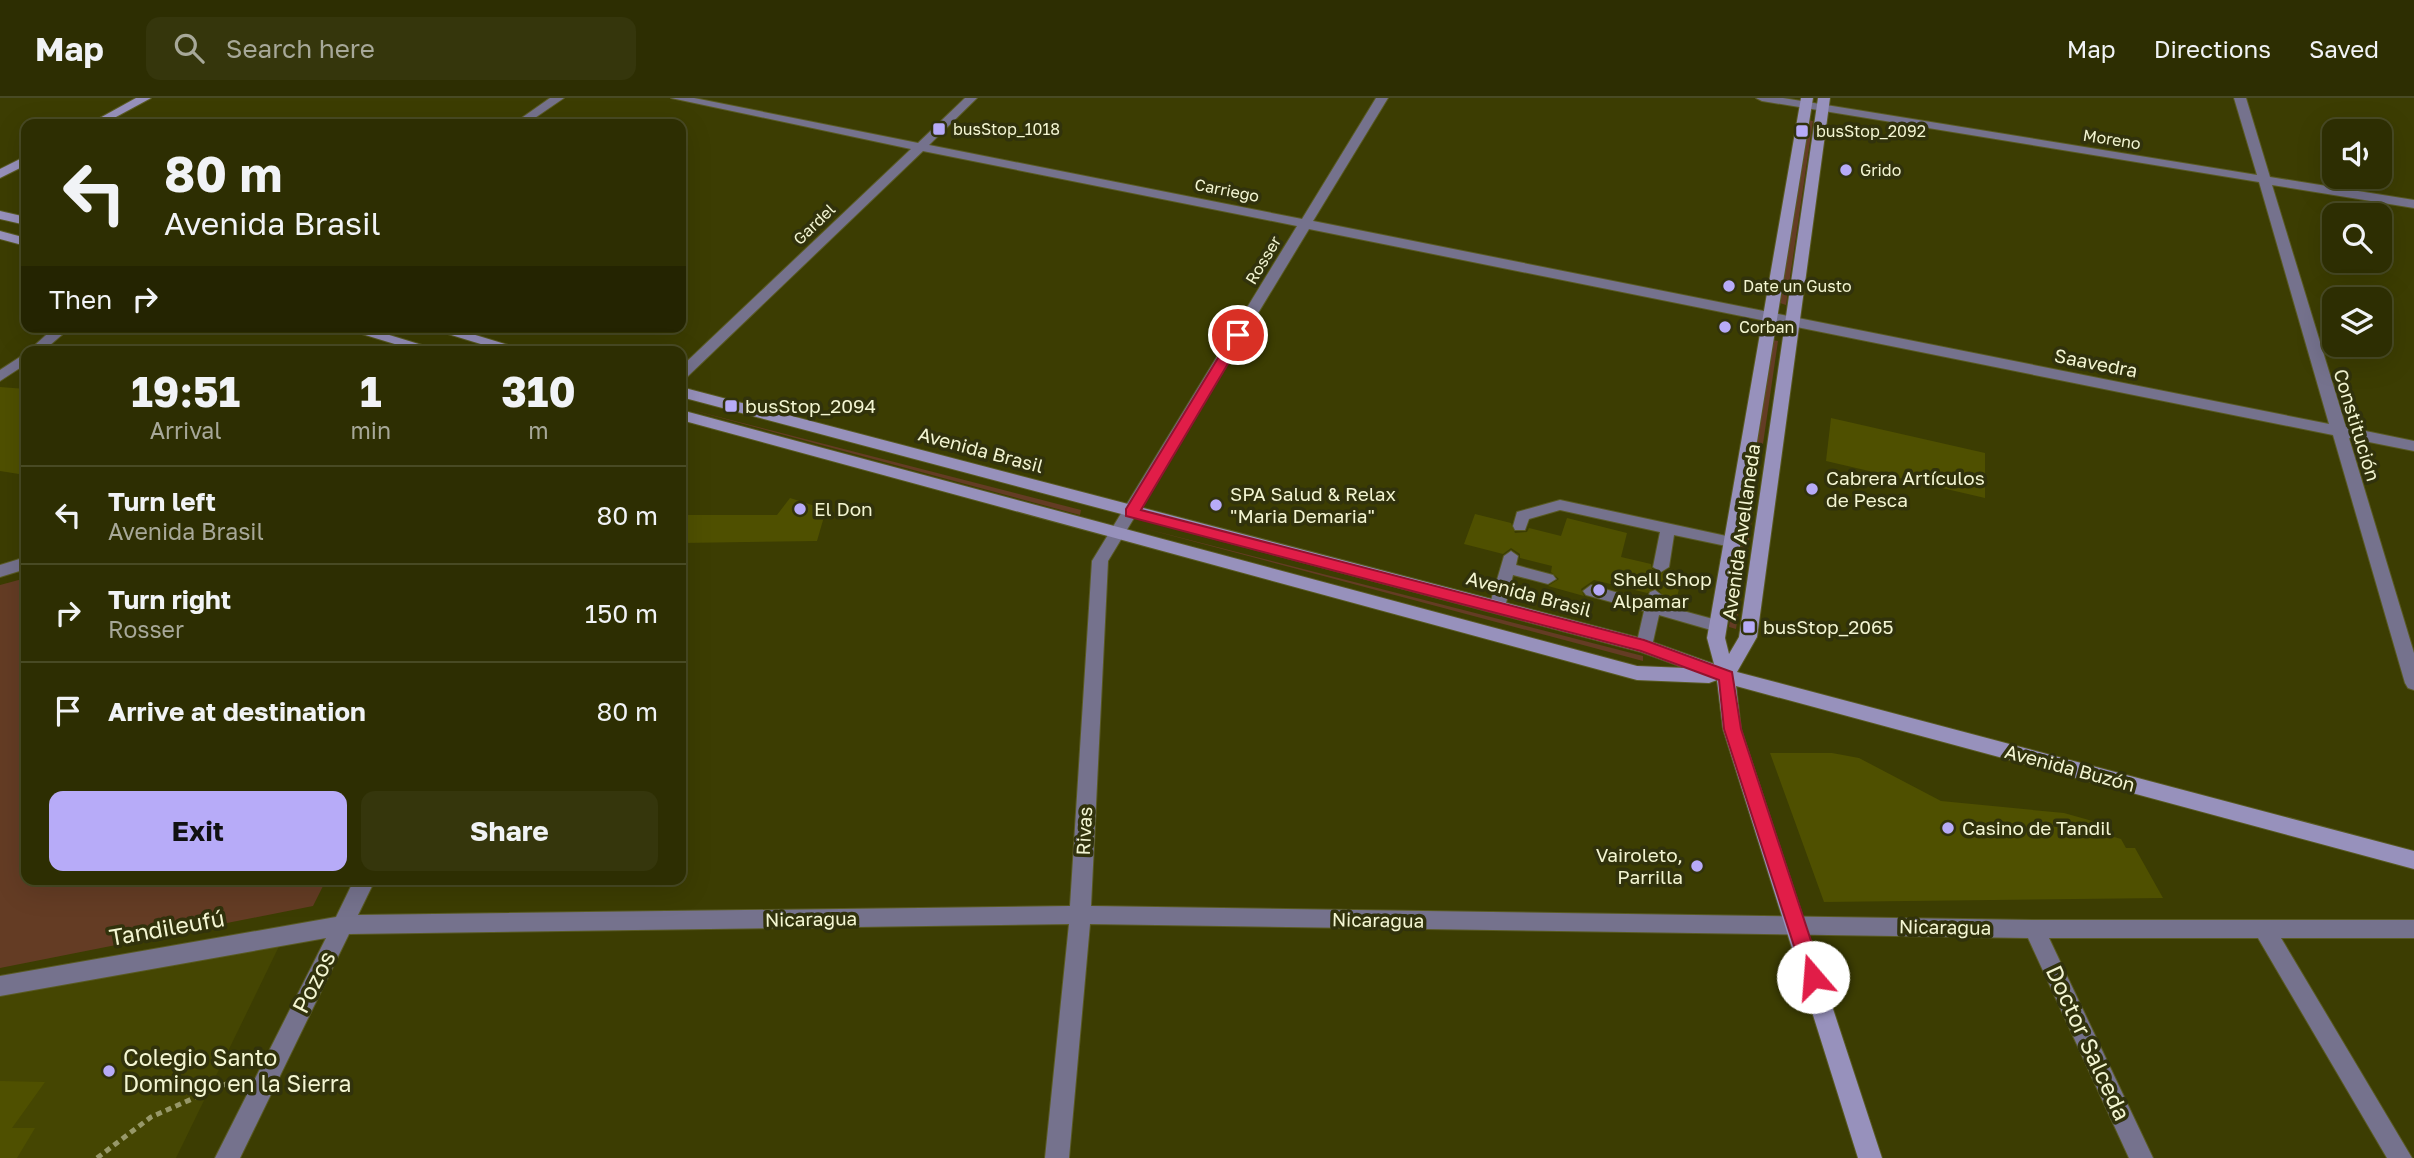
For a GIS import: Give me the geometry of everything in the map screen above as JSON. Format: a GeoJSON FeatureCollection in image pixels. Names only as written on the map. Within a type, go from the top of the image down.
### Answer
{"type":"FeatureCollection","features":[{"type":"Feature","properties":{"kind":"main road"},"geometry":{"type":"LineString","coordinates":[[105,119],[145,98]]}},
{"type":"Feature","properties":{"kind":"main road","name":"Avenida Avellaneda"},"geometry":{"type":"LineString","coordinates":[[1726,676],[1716,638],[1806,102]]}},
{"type":"Feature","properties":{"kind":"main road","name":"Avenida Avellaneda"},"geometry":{"type":"LineString","coordinates":[[1726,676],[1748,637],[1823,103]]}},
{"type":"Feature","properties":{"kind":"main road"},"geometry":{"type":"LineString","coordinates":[[0,174],[21,163]]}},
{"type":"Feature","properties":{"kind":"main road"},"geometry":{"type":"LineString","coordinates":[[0,215],[21,221]]}},
{"type":"Feature","properties":{"kind":"main road"},"geometry":{"type":"LineString","coordinates":[[0,235],[21,241]]}},
{"type":"Feature","properties":{"kind":"main road"},"geometry":{"type":"LineString","coordinates":[[368,333],[416,346]]}},
{"type":"Feature","properties":{"kind":"main road"},"geometry":{"type":"LineString","coordinates":[[454,333],[502,346]]}},
{"type":"Feature","properties":{"kind":"main road","name":"Avenida Brasil"},"geometry":{"type":"LineString","coordinates":[[686,393],[1644,646],[1726,676]]}},
{"type":"Feature","properties":{"kind":"main road"},"geometry":{"type":"LineString","coordinates":[[686,416],[1637,673],[1726,676],[1732,729],[1870,1158]]}},
{"type":"Feature","properties":{"kind":"main road","name":"Avenida Buzón"},"geometry":{"type":"LineString","coordinates":[[1726,676],[2414,860]]}},
{"type":"Feature","properties":{"kind":"street"},"geometry":{"type":"LineString","coordinates":[[526,119],[558,98]]}},
{"type":"Feature","properties":{"kind":"street","name":"Carriego"},"geometry":{"type":"LineString","coordinates":[[677,98],[1770,317]]}},
{"type":"Feature","properties":{"kind":"street","name":"Gardel"},"geometry":{"type":"LineString","coordinates":[[686,371],[971,98]]}},
{"type":"Feature","properties":{"kind":"street","name":"Rosser"},"geometry":{"type":"LineString","coordinates":[[1132,512],[1382,98]]}},
{"type":"Feature","properties":{"kind":"street","name":"Moreno"},"geometry":{"type":"LineString","coordinates":[[1762,98],[1823,103],[2414,204]]}},
{"type":"Feature","properties":{"kind":"street","name":"Constitución"},"geometry":{"type":"LineString","coordinates":[[2240,98],[2414,683]]}},
{"type":"Feature","properties":{"kind":"street","name":"Saavedra"},"geometry":{"type":"LineString","coordinates":[[1770,317],[2414,446]]}},
{"type":"Feature","properties":{"kind":"street"},"geometry":{"type":"LineString","coordinates":[[40,346],[57,333]]}},
{"type":"Feature","properties":{"kind":"street"},"geometry":{"type":"LineString","coordinates":[[0,377],[21,361]]}},
{"type":"Feature","properties":{"kind":"street","name":"Rivas"},"geometry":{"type":"LineString","coordinates":[[1057,1158],[1080,915],[1098,568],[1132,512]]}},
{"type":"Feature","properties":{"kind":"street"},"geometry":{"type":"LineString","coordinates":[[0,571],[21,565]]}},
{"type":"Feature","properties":{"kind":"street","name":"Pozos"},"geometry":{"type":"LineString","coordinates":[[227,1158],[363,885]]}},
{"type":"Feature","properties":{"kind":"street","name":"Nicaragua"},"geometry":{"type":"LineString","coordinates":[[343,925],[1080,915],[2034,929],[2414,929]]}},
{"type":"Feature","properties":{"kind":"street","name":"Tandileufú"},"geometry":{"type":"LineString","coordinates":[[0,986],[343,925]]}},
{"type":"Feature","properties":{"kind":"street","name":"Doctor Salceda"},"geometry":{"type":"LineString","coordinates":[[2034,929],[2141,1158]]}},
{"type":"Feature","properties":{"kind":"street"},"geometry":{"type":"LineString","coordinates":[[2264,929],[2400,1158]]}},
{"type":"Feature","properties":{"kind":"lane"},"geometry":{"type":"LineString","coordinates":[[1520,526],[1522,516],[1560,505],[1731,542]]}},
{"type":"Feature","properties":{"kind":"lane"},"geometry":{"type":"LineString","coordinates":[[1661,567],[1668,528]]}},
{"type":"Feature","properties":{"kind":"lane"},"geometry":{"type":"LineString","coordinates":[[1497,607],[1510,562],[1548,579]]}},
{"type":"Feature","properties":{"kind":"lane"},"geometry":{"type":"LineString","coordinates":[[1591,591],[1654,602],[1718,626]]}},
{"type":"Feature","properties":{"kind":"lane"},"geometry":{"type":"LineString","coordinates":[[1644,646],[1654,602]]}},
{"type":"Feature","properties":{"kind":"path"},"geometry":{"type":"LineString","coordinates":[[97,1158],[152,1117],[226,1084],[261,1088]]}},
{"type":"Feature","properties":{"kind":"shaded area"},"geometry":{"type":"Polygon","coordinates":[[[1808,120],[1813,121],[1786,305],[1780,303],[1808,120]]]}},
{"type":"Feature","properties":{"kind":"shaded area"},"geometry":{"type":"Polygon","coordinates":[[[1772,340],[1778,341],[1736,629],[1729,627],[1772,340]]]}},
{"type":"Feature","properties":{"kind":"shaded area"},"geometry":{"type":"Polygon","coordinates":[[[686,409],[686,409],[1081,510],[1080,515],[686,409]]]}},
{"type":"Feature","properties":{"kind":"shaded area"},"geometry":{"type":"Polygon","coordinates":[[[1139,527],[1643,656],[1643,661],[1139,527]]]}},
{"type":"Feature","properties":{"kind":"shaded area"},"geometry":{"type":"Polygon","coordinates":[[[21,579],[21,885],[324,885],[313,906],[0,968],[0,585],[21,579]]]}},
{"type":"Feature","properties":{"kind":"shaded area","name":"Colegio Santo Domingo en la Sierra"},"geometry":{"type":"Polygon","coordinates":[[[286,932],[176,1158],[0,1158],[0,984],[286,932]]]}},
{"type":"Feature","properties":{"kind":"building"},"geometry":{"type":"Polygon","coordinates":[[[0,387],[21,389],[21,472],[0,471],[0,387]]]}},
{"type":"Feature","properties":{"kind":"building"},"geometry":{"type":"Polygon","coordinates":[[[1831,418],[1985,453],[1985,498],[1826,461],[1831,418]]]}},
{"type":"Feature","properties":{"kind":"building"},"geometry":{"type":"Polygon","coordinates":[[[790,498],[812,505],[828,503],[817,541],[686,543],[686,515],[777,515],[790,498]]]}},
{"type":"Feature","properties":{"kind":"building"},"geometry":{"type":"Polygon","coordinates":[[[1475,514],[1511,523],[1515,533],[1527,532],[1529,528],[1561,536],[1567,518],[1627,533],[1621,557],[1651,564],[1652,569],[1660,574],[1670,569],[1683,573],[1676,601],[1665,598],[1657,588],[1647,593],[1594,580],[1581,589],[1584,596],[1548,586],[1559,579],[1551,572],[1552,566],[1520,558],[1520,554],[1511,548],[1503,554],[1464,544],[1475,514]]]}},
{"type":"Feature","properties":{"kind":"building","name":"Casino de Tandil"},"geometry":{"type":"Polygon","coordinates":[[[1770,753],[1832,753],[1859,758],[1941,801],[2064,813],[2096,822],[2101,833],[2121,839],[2126,848],[2135,848],[2163,898],[1824,902],[1770,753]]]}},
{"type":"Feature","properties":{"kind":"building"},"geometry":{"type":"Polygon","coordinates":[[[0,1081],[45,1082],[12,1128],[35,1128],[17,1158],[0,1158],[0,1081]]]}},
{"type":"Feature","properties":{"kind":"place","name":"busStop_1018"},"geometry":{"type":"Point","coordinates":[939,129]}},
{"type":"Feature","properties":{"kind":"place","name":"busStop_2092"},"geometry":{"type":"Point","coordinates":[1802,131]}},
{"type":"Feature","properties":{"kind":"place","name":"Grido"},"geometry":{"type":"Point","coordinates":[1846,170]}},
{"type":"Feature","properties":{"kind":"place","name":"Date un Gusto"},"geometry":{"type":"Point","coordinates":[1729,286]}},
{"type":"Feature","properties":{"kind":"place","name":"Corban"},"geometry":{"type":"Point","coordinates":[1725,327]}},
{"type":"Feature","properties":{"kind":"place","name":"busStop_2094"},"geometry":{"type":"Point","coordinates":[731,406]}},
{"type":"Feature","properties":{"kind":"place","name":"Cabrera Artículos de Pesca"},"geometry":{"type":"Point","coordinates":[1812,489]}},
{"type":"Feature","properties":{"kind":"place","name":"SPA Salud & Relax \"Maria Demaria\""},"geometry":{"type":"Point","coordinates":[1216,505]}},
{"type":"Feature","properties":{"kind":"place","name":"El Don"},"geometry":{"type":"Point","coordinates":[800,509]}},
{"type":"Feature","properties":{"kind":"place","name":"Shell Shop Alpamar"},"geometry":{"type":"Point","coordinates":[1599,590]}},
{"type":"Feature","properties":{"kind":"place","name":"busStop_2065"},"geometry":{"type":"Point","coordinates":[1749,627]}},
{"type":"Feature","properties":{"kind":"place","name":"Casino de Tandil"},"geometry":{"type":"Point","coordinates":[1948,828]}},
{"type":"Feature","properties":{"kind":"place","name":"Vairoleto, Parrilla"},"geometry":{"type":"Point","coordinates":[1697,866]}},
{"type":"Feature","properties":{"kind":"place","name":"Colegio Santo Domingo en la Sierra"},"geometry":{"type":"Point","coordinates":[109,1071]}},
{"type":"Feature","properties":{"kind":"route"},"geometry":{"type":"LineString","coordinates":[[1238,335],[1132,512],[1644,646],[1726,676],[1732,729],[1813,977]]}}]}
